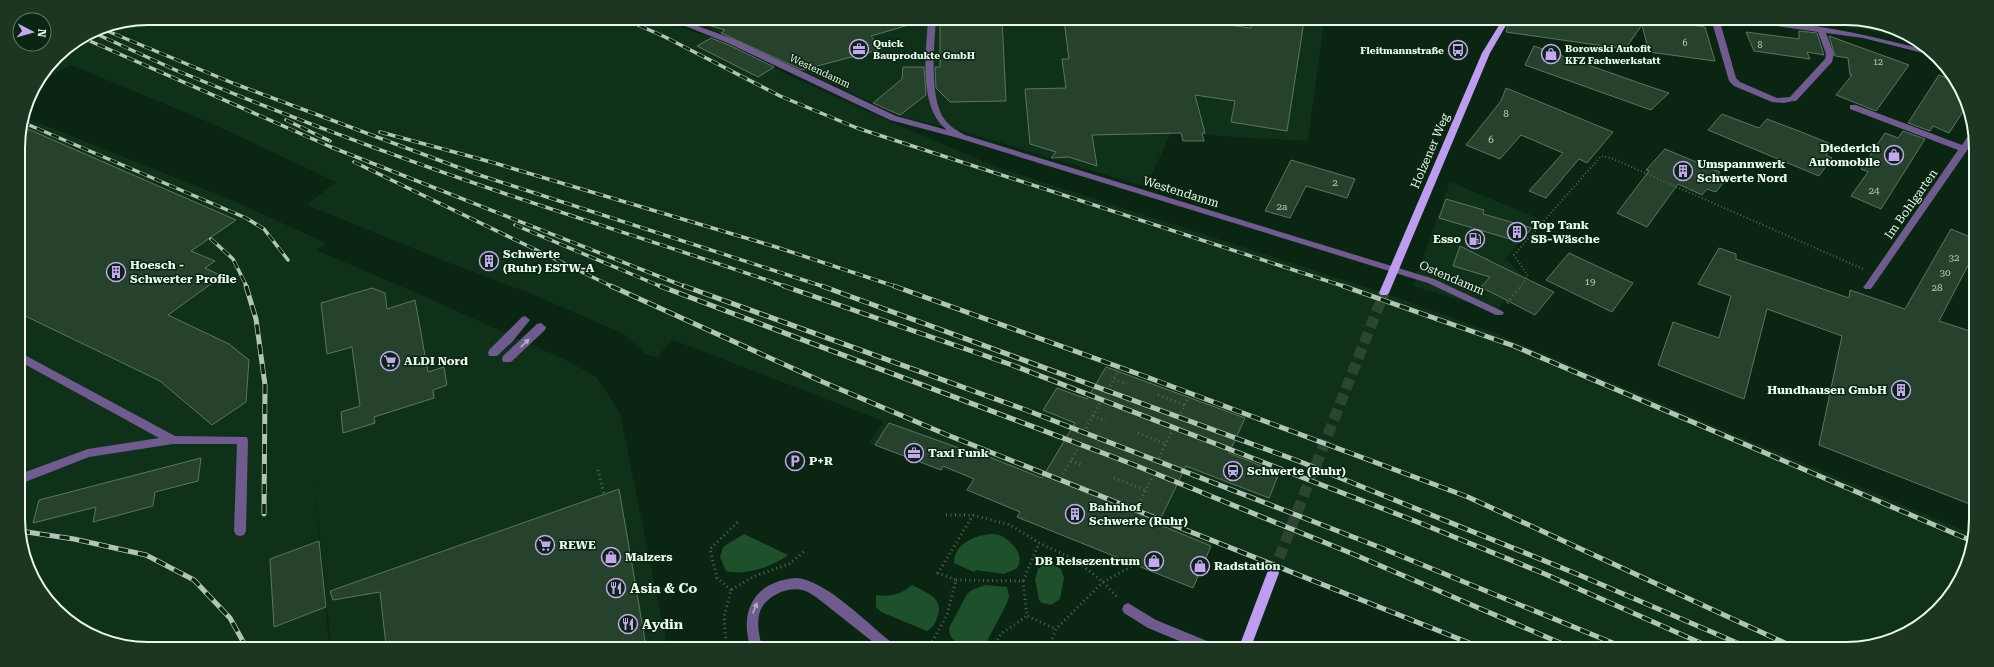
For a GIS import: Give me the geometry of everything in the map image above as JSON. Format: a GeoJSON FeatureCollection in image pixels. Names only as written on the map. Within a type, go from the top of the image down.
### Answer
{"type":"FeatureCollection","features":[{"type":"Feature","properties":{"kind":"main road","name":"Holzener Weg"},"geometry":{"type":"LineString","coordinates":[[1384,293],[1486,53],[1502,25]]}},
{"type":"Feature","properties":{"kind":"main road"},"geometry":{"type":"LineString","coordinates":[[1247,642],[1273,573]]}},
{"type":"Feature","properties":{"kind":"street","name":"Westendamm"},"geometry":{"type":"LineString","coordinates":[[692,25],[733,42],[893,118],[962,136],[1394,270]]}},
{"type":"Feature","properties":{"kind":"street","name":"Westendamm"},"geometry":{"type":"LineString","coordinates":[[932,25],[930,42],[933,99],[940,120],[962,136]]}},
{"type":"Feature","properties":{"kind":"street"},"geometry":{"type":"LineString","coordinates":[[1717,25],[1732,79],[1737,84],[1768,97],[1784,101],[1793,99],[1829,60],[1830,54],[1821,30]]}},
{"type":"Feature","properties":{"kind":"street"},"geometry":{"type":"LineString","coordinates":[[1785,25],[1863,36],[1921,51]]}},
{"type":"Feature","properties":{"kind":"street"},"geometry":{"type":"LineString","coordinates":[[1853,107],[1964,149]]}},
{"type":"Feature","properties":{"kind":"street","name":"Im Bohlgarten"},"geometry":{"type":"LineString","coordinates":[[1868,287],[1969,142]]}},
{"type":"Feature","properties":{"kind":"street","name":"Ostendamm"},"geometry":{"type":"LineString","coordinates":[[1394,270],[1431,281],[1499,313]]}},
{"type":"Feature","properties":{"kind":"street"},"geometry":{"type":"LineString","coordinates":[[493,353],[508,339],[524,320]]}},
{"type":"Feature","properties":{"kind":"street"},"geometry":{"type":"LineString","coordinates":[[507,359],[541,327]]}},
{"type":"Feature","properties":{"kind":"street"},"geometry":{"type":"LineString","coordinates":[[25,359],[173,440]]}},
{"type":"Feature","properties":{"kind":"street"},"geometry":{"type":"LineString","coordinates":[[25,477],[88,454],[173,440],[243,440],[240,531]]}},
{"type":"Feature","properties":{"kind":"street"},"geometry":{"type":"LineString","coordinates":[[755,642],[752,633],[752,614],[757,602],[768,592],[786,585],[800,584],[817,590],[882,642]]}},
{"type":"Feature","properties":{"kind":"street"},"geometry":{"type":"LineString","coordinates":[[1128,609],[1152,624],[1196,642]]}},
{"type":"Feature","properties":{"kind":"path"},"geometry":{"type":"LineString","coordinates":[[1499,313],[1528,276],[1514,255],[1601,156],[1611,158],[1876,274]]}},
{"type":"Feature","properties":{"kind":"path"},"geometry":{"type":"LineString","coordinates":[[1110,386],[1118,372]]}},
{"type":"Feature","properties":{"kind":"path"},"geometry":{"type":"LineString","coordinates":[[1114,379],[1127,384]]}},
{"type":"Feature","properties":{"kind":"path"},"geometry":{"type":"LineString","coordinates":[[1158,395],[1185,405]]}},
{"type":"Feature","properties":{"kind":"path"},"geometry":{"type":"LineString","coordinates":[[1181,413],[1188,398]]}},
{"type":"Feature","properties":{"kind":"path"},"geometry":{"type":"LineString","coordinates":[[1086,428],[1100,403]]}},
{"type":"Feature","properties":{"kind":"path"},"geometry":{"type":"LineString","coordinates":[[1093,416],[1106,421]]}},
{"type":"Feature","properties":{"kind":"path"},"geometry":{"type":"LineString","coordinates":[[1159,458],[1172,431]]}},
{"type":"Feature","properties":{"kind":"path"},"geometry":{"type":"LineString","coordinates":[[1138,433],[1166,444]]}},
{"type":"Feature","properties":{"kind":"path"},"geometry":{"type":"LineString","coordinates":[[1063,474],[1078,448]]}},
{"type":"Feature","properties":{"kind":"path"},"geometry":{"type":"LineString","coordinates":[[1071,461],[1082,465]]}},
{"type":"Feature","properties":{"kind":"path"},"geometry":{"type":"LineString","coordinates":[[598,470],[604,494]]}},
{"type":"Feature","properties":{"kind":"path"},"geometry":{"type":"LineString","coordinates":[[1138,504],[1152,477]]}},
{"type":"Feature","properties":{"kind":"path"},"geometry":{"type":"LineString","coordinates":[[1114,478],[1145,490]]}},
{"type":"Feature","properties":{"kind":"path"},"geometry":{"type":"LineString","coordinates":[[946,515],[973,515],[1010,525],[1039,542],[1076,560],[1103,582],[1128,609]]}},
{"type":"Feature","properties":{"kind":"path"},"geometry":{"type":"LineString","coordinates":[[973,515],[938,573],[956,580],[1023,581]]}},
{"type":"Feature","properties":{"kind":"path"},"geometry":{"type":"LineString","coordinates":[[731,590],[717,578],[710,548],[740,520]]}},
{"type":"Feature","properties":{"kind":"path"},"geometry":{"type":"LineString","coordinates":[[1027,616],[1023,581],[1039,542]]}},
{"type":"Feature","properties":{"kind":"path"},"geometry":{"type":"LineString","coordinates":[[1051,642],[1056,629],[1103,582],[1136,564]]}},
{"type":"Feature","properties":{"kind":"path"},"geometry":{"type":"LineString","coordinates":[[932,642],[947,615],[956,580]]}},
{"type":"Feature","properties":{"kind":"path"},"geometry":{"type":"LineString","coordinates":[[1027,616],[1056,629]]}},
{"type":"Feature","properties":{"kind":"path"},"geometry":{"type":"LineString","coordinates":[[996,642],[1002,633],[1027,616]]}},
{"type":"Feature","properties":{"kind":"shaded area"},"geometry":{"type":"Polygon","coordinates":[[[674,25],[712,38],[773,68],[900,126],[997,167],[1384,293],[1497,334],[1968,532],[1965,551],[1956,573],[1948,587],[1938,600],[1921,616],[1893,633],[1870,640],[1854,642],[1467,642],[1214,541],[1193,588],[967,490],[973,479],[960,473],[941,470],[869,443],[883,421],[673,340],[657,357],[646,354],[624,334],[532,294],[442,260],[307,205],[336,182],[213,124],[71,65],[48,77],[67,56],[80,46],[101,34],[132,26],[674,25]]]}},
{"type":"Feature","properties":{"kind":"shaded area"},"geometry":{"type":"Polygon","coordinates":[[[702,25],[1323,25],[1308,141],[1171,133],[1146,187],[969,133],[904,117],[729,36],[702,25]]]}},
{"type":"Feature","properties":{"kind":"shaded area"},"geometry":{"type":"Polygon","coordinates":[[[1831,25],[1862,26],[1878,29],[1895,35],[1831,25]]]}},
{"type":"Feature","properties":{"kind":"shaded area"},"geometry":{"type":"Polygon","coordinates":[[[28,119],[229,199],[326,243],[316,250],[419,294],[570,362],[597,378],[620,413],[666,642],[331,642],[313,471],[329,642],[132,641],[101,633],[73,616],[56,600],[38,573],[32,558],[27,543],[25,519],[25,140],[28,119]]]}},
{"type":"Feature","properties":{"kind":"shaded area","name":"Esso"},"geometry":{"type":"Polygon","coordinates":[[[1450,182],[1537,218],[1506,259],[1522,275],[1497,311],[1413,286],[1450,182]]]}},
{"type":"Feature","properties":{"kind":"shaded area"},"geometry":{"type":"Polygon","coordinates":[[[744,534],[788,555],[766,567],[742,572],[726,571],[720,557],[723,547],[744,534]]]}},
{"type":"Feature","properties":{"kind":"shaded area"},"geometry":{"type":"Polygon","coordinates":[[[987,534],[994,534],[1005,538],[1015,547],[1020,558],[1016,569],[1004,574],[976,570],[974,572],[954,563],[955,556],[962,545],[974,538],[987,534]]]}},
{"type":"Feature","properties":{"kind":"shaded area"},"geometry":{"type":"Polygon","coordinates":[[[1046,563],[1052,564],[1061,569],[1064,578],[1060,599],[1051,605],[1042,603],[1039,600],[1035,579],[1038,569],[1046,563]]]}},
{"type":"Feature","properties":{"kind":"shaded area"},"geometry":{"type":"Polygon","coordinates":[[[912,585],[933,597],[939,606],[936,620],[932,627],[927,631],[881,612],[876,607],[876,595],[886,596],[899,593],[912,585]]]}},
{"type":"Feature","properties":{"kind":"shaded area"},"geometry":{"type":"Polygon","coordinates":[[[985,585],[1007,587],[1009,596],[1007,603],[987,642],[957,642],[950,634],[949,628],[967,594],[972,590],[985,585]]]}},
{"type":"Feature","properties":{"kind":"building"},"geometry":{"type":"Polygon","coordinates":[[[708,25],[909,25],[871,36],[882,49],[802,70],[721,33],[725,30],[708,25]]]}},
{"type":"Feature","properties":{"kind":"building"},"geometry":{"type":"Polygon","coordinates":[[[940,25],[1002,25],[1006,101],[950,102],[936,88],[935,67],[940,67],[940,25]]]}},
{"type":"Feature","properties":{"kind":"building"},"geometry":{"type":"Polygon","coordinates":[[[1065,25],[1228,25],[1251,28],[1251,25],[1303,25],[1287,131],[1231,122],[1235,101],[1195,95],[1205,133],[1202,133],[1204,141],[1183,141],[1181,133],[1092,135],[1097,166],[1069,157],[1051,158],[1056,152],[1030,144],[1025,89],[1066,88],[1062,59],[1069,59],[1065,25]]]}},
{"type":"Feature","properties":{"kind":"building"},"geometry":{"type":"Polygon","coordinates":[[[1508,25],[1642,25],[1625,49],[1506,32],[1508,25]]]}},
{"type":"Feature","properties":{"kind":"building"},"geometry":{"type":"Polygon","coordinates":[[[1642,25],[1690,25],[1705,27],[1715,61],[1649,52],[1642,25]]]}},
{"type":"Feature","properties":{"kind":"building"},"geometry":{"type":"Polygon","coordinates":[[[1799,31],[1817,33],[1824,55],[1807,52],[1810,59],[1754,51],[1746,32],[1799,39],[1799,31]]]}},
{"type":"Feature","properties":{"kind":"building"},"geometry":{"type":"Polygon","coordinates":[[[1829,36],[1909,65],[1876,111],[1836,95],[1852,75],[1850,75],[1848,58],[1835,56],[1829,36]]]}},
{"type":"Feature","properties":{"kind":"building"},"geometry":{"type":"Polygon","coordinates":[[[711,38],[774,67],[758,77],[697,46],[711,38]]]}},
{"type":"Feature","properties":{"kind":"building"},"geometry":{"type":"Polygon","coordinates":[[[1534,46],[1669,93],[1651,110],[1525,65],[1534,46]]]}},
{"type":"Feature","properties":{"kind":"building"},"geometry":{"type":"Polygon","coordinates":[[[903,67],[924,67],[926,95],[900,115],[873,103],[902,79],[903,67]]]}},
{"type":"Feature","properties":{"kind":"building"},"geometry":{"type":"Polygon","coordinates":[[[1939,75],[1946,78],[1956,94],[1963,112],[1949,133],[1933,126],[1930,131],[1908,123],[1939,75]]]}},
{"type":"Feature","properties":{"kind":"building"},"geometry":{"type":"Polygon","coordinates":[[[1506,88],[1613,132],[1587,163],[1579,159],[1546,198],[1529,191],[1563,153],[1521,135],[1500,159],[1466,145],[1501,101],[1506,88]]]}},
{"type":"Feature","properties":{"kind":"building"},"geometry":{"type":"Polygon","coordinates":[[[1722,114],[1759,128],[1767,119],[1804,133],[1833,145],[1826,155],[1832,158],[1819,176],[1708,130],[1722,114]]]}},
{"type":"Feature","properties":{"kind":"building","name":"Hoesch - Schwerter Profile"},"geometry":{"type":"Polygon","coordinates":[[[27,128],[236,220],[191,251],[215,261],[205,268],[222,276],[168,315],[229,344],[249,360],[246,402],[212,425],[160,381],[25,316],[25,140],[27,128]]]}},
{"type":"Feature","properties":{"kind":"building"},"geometry":{"type":"Polygon","coordinates":[[[1903,131],[1925,139],[1881,209],[1851,196],[1868,172],[1861,169],[1885,133],[1898,138],[1903,131]]]}},
{"type":"Feature","properties":{"kind":"building"},"geometry":{"type":"Polygon","coordinates":[[[1665,149],[1720,172],[1718,175],[1727,178],[1716,192],[1707,189],[1702,195],[1678,184],[1647,227],[1617,213],[1649,171],[1646,170],[1665,149]]]}},
{"type":"Feature","properties":{"kind":"building"},"geometry":{"type":"Polygon","coordinates":[[[1291,160],[1355,179],[1347,198],[1306,186],[1290,218],[1265,211],[1291,160]]]}},
{"type":"Feature","properties":{"kind":"building"},"geometry":{"type":"Polygon","coordinates":[[[1446,199],[1484,210],[1483,214],[1532,228],[1520,242],[1439,218],[1446,199]]]}},
{"type":"Feature","properties":{"kind":"building","name":"Hundhausen GmbH"},"geometry":{"type":"Polygon","coordinates":[[[1951,229],[1969,236],[1969,264],[1939,321],[1969,331],[1969,504],[1819,445],[1842,336],[1767,309],[1744,399],[1658,365],[1673,322],[1719,338],[1731,296],[1698,284],[1719,248],[1736,254],[1736,259],[1849,298],[1850,290],[1905,309],[1951,229]]]}},
{"type":"Feature","properties":{"kind":"building"},"geometry":{"type":"Polygon","coordinates":[[[1460,246],[1554,292],[1535,315],[1481,287],[1490,277],[1453,266],[1460,246]]]}},
{"type":"Feature","properties":{"kind":"building"},"geometry":{"type":"Polygon","coordinates":[[[1569,253],[1633,283],[1612,312],[1546,280],[1569,253]]]}},
{"type":"Feature","properties":{"kind":"building","name":"ALDI Nord"},"geometry":{"type":"Polygon","coordinates":[[[372,288],[385,293],[387,309],[415,300],[428,372],[444,367],[447,385],[433,390],[434,398],[374,417],[375,423],[343,433],[341,412],[360,406],[352,347],[327,354],[321,303],[372,288]]]}},
{"type":"Feature","properties":{"kind":"building"},"geometry":{"type":"Polygon","coordinates":[[[1106,367],[1245,418],[1229,453],[1279,473],[1269,498],[1186,466],[1158,524],[1211,546],[1193,588],[1017,517],[1020,512],[967,490],[974,479],[943,466],[941,470],[875,445],[889,423],[973,453],[974,451],[1042,478],[1075,423],[1043,410],[1057,388],[1087,399],[1106,367]]]}},
{"type":"Feature","properties":{"kind":"building"},"geometry":{"type":"Polygon","coordinates":[[[201,458],[198,481],[155,492],[153,506],[93,522],[96,507],[33,523],[39,500],[201,458]]]}},
{"type":"Feature","properties":{"kind":"building","name":"REWE"},"geometry":{"type":"Polygon","coordinates":[[[619,489],[645,642],[386,642],[380,592],[333,600],[330,591],[619,489]]]}},
{"type":"Feature","properties":{"kind":"building"},"geometry":{"type":"Polygon","coordinates":[[[319,541],[326,607],[274,627],[270,559],[319,541]]]}},
{"type":"Feature","properties":{"kind":"tunnel"},"geometry":{"type":"LineString","coordinates":[[1273,573],[1384,293]]}},
{"type":"Feature","properties":{"kind":"railway"},"geometry":{"type":"LineString","coordinates":[[638,25],[665,37],[780,96],[857,128],[1344,286]]}},
{"type":"Feature","properties":{"kind":"railway"},"geometry":{"type":"LineString","coordinates":[[109,32],[235,84],[476,174],[823,286]]}},
{"type":"Feature","properties":{"kind":"railway"},"geometry":{"type":"LineString","coordinates":[[99,35],[182,73]]}},
{"type":"Feature","properties":{"kind":"railway"},"geometry":{"type":"LineString","coordinates":[[89,41],[331,147],[686,287]]}},
{"type":"Feature","properties":{"kind":"railway"},"geometry":{"type":"LineString","coordinates":[[178,71],[298,119],[419,164],[784,286]]}},
{"type":"Feature","properties":{"kind":"railway"},"geometry":{"type":"LineString","coordinates":[[286,120],[330,141]]}},
{"type":"Feature","properties":{"kind":"railway"},"geometry":{"type":"LineString","coordinates":[[27,124],[246,218],[264,229],[288,260]]}},
{"type":"Feature","properties":{"kind":"railway"},"geometry":{"type":"LineString","coordinates":[[380,132],[491,162],[776,247],[894,286]]}},
{"type":"Feature","properties":{"kind":"railway"},"geometry":{"type":"LineString","coordinates":[[354,162],[613,287]]}},
{"type":"Feature","properties":{"kind":"railway"},"geometry":{"type":"LineString","coordinates":[[515,225],[662,287]]}},
{"type":"Feature","properties":{"kind":"railway"},"geometry":{"type":"LineString","coordinates":[[211,239],[233,259],[247,287]]}},
{"type":"Feature","properties":{"kind":"railway"},"geometry":{"type":"LineString","coordinates":[[246,286],[256,319],[265,385],[264,514]]}},
{"type":"Feature","properties":{"kind":"railway"},"geometry":{"type":"LineString","coordinates":[[611,286],[823,382],[945,434],[1467,642]]}},
{"type":"Feature","properties":{"kind":"railway"},"geometry":{"type":"LineString","coordinates":[[660,286],[1132,464],[1353,554],[1558,642]]}},
{"type":"Feature","properties":{"kind":"railway"},"geometry":{"type":"LineString","coordinates":[[684,286],[1026,410],[1379,547],[1610,642]]}},
{"type":"Feature","properties":{"kind":"railway"},"geometry":{"type":"LineString","coordinates":[[784,286],[1012,365],[1420,523],[1545,574],[1698,642]]}},
{"type":"Feature","properties":{"kind":"railway"},"geometry":{"type":"LineString","coordinates":[[823,286],[1301,462],[1577,574],[1735,642]]}},
{"type":"Feature","properties":{"kind":"railway"},"geometry":{"type":"LineString","coordinates":[[894,286],[1144,376],[1468,497],[1783,642]]}},
{"type":"Feature","properties":{"kind":"railway"},"geometry":{"type":"LineString","coordinates":[[1344,286],[1514,346],[1967,539]]}},
{"type":"Feature","properties":{"kind":"railway"},"geometry":{"type":"LineString","coordinates":[[26,532],[74,539],[146,555],[194,580],[230,618],[243,642]]}},
{"type":"Feature","properties":{"kind":"place","name":"Quick Bauprodukte GmbH"},"geometry":{"type":"Point","coordinates":[859,49]}},
{"type":"Feature","properties":{"kind":"place","name":"Fleitmannstraße"},"geometry":{"type":"Point","coordinates":[1458,50]}},
{"type":"Feature","properties":{"kind":"place","name":"Borowski Autofit KFZ Fachwerkstatt"},"geometry":{"type":"Point","coordinates":[1551,54]}},
{"type":"Feature","properties":{"kind":"place","name":"Diederich Automobile"},"geometry":{"type":"Point","coordinates":[1894,155]}},
{"type":"Feature","properties":{"kind":"place","name":"Umspannwerk Schwerte Nord"},"geometry":{"type":"Point","coordinates":[1683,171]}},
{"type":"Feature","properties":{"kind":"place","name":"Top Tank SB-Wäsche"},"geometry":{"type":"Point","coordinates":[1517,232]}},
{"type":"Feature","properties":{"kind":"place","name":"Esso"},"geometry":{"type":"Point","coordinates":[1475,239]}},
{"type":"Feature","properties":{"kind":"place","name":"Schwerte (Ruhr) ESTW-A"},"geometry":{"type":"Point","coordinates":[489,261]}},
{"type":"Feature","properties":{"kind":"place","name":"Hoesch - Schwerter Profile"},"geometry":{"type":"Point","coordinates":[116,272]}},
{"type":"Feature","properties":{"kind":"place","name":"ALDI Nord"},"geometry":{"type":"Point","coordinates":[390,361]}},
{"type":"Feature","properties":{"kind":"place","name":"Hundhausen GmbH"},"geometry":{"type":"Point","coordinates":[1901,390]}},
{"type":"Feature","properties":{"kind":"place","name":"Taxi Funk"},"geometry":{"type":"Point","coordinates":[914,453]}},
{"type":"Feature","properties":{"kind":"place","name":"P+R"},"geometry":{"type":"Point","coordinates":[795,461]}},
{"type":"Feature","properties":{"kind":"place","name":"Schwerte (Ruhr)"},"geometry":{"type":"Point","coordinates":[1233,471]}},
{"type":"Feature","properties":{"kind":"place","name":"Bahnhof Schwerte (Ruhr)"},"geometry":{"type":"Point","coordinates":[1075,514]}},
{"type":"Feature","properties":{"kind":"place","name":"REWE"},"geometry":{"type":"Point","coordinates":[545,545]}},
{"type":"Feature","properties":{"kind":"place","name":"Malzers"},"geometry":{"type":"Point","coordinates":[611,557]}},
{"type":"Feature","properties":{"kind":"place","name":"DB Reisezentrum"},"geometry":{"type":"Point","coordinates":[1154,561]}},
{"type":"Feature","properties":{"kind":"place","name":"Radstation"},"geometry":{"type":"Point","coordinates":[1200,566]}},
{"type":"Feature","properties":{"kind":"place","name":"Asia & Co"},"geometry":{"type":"Point","coordinates":[616,588]}},
{"type":"Feature","properties":{"kind":"place","name":"Aydin"},"geometry":{"type":"Point","coordinates":[628,624]}}]}
